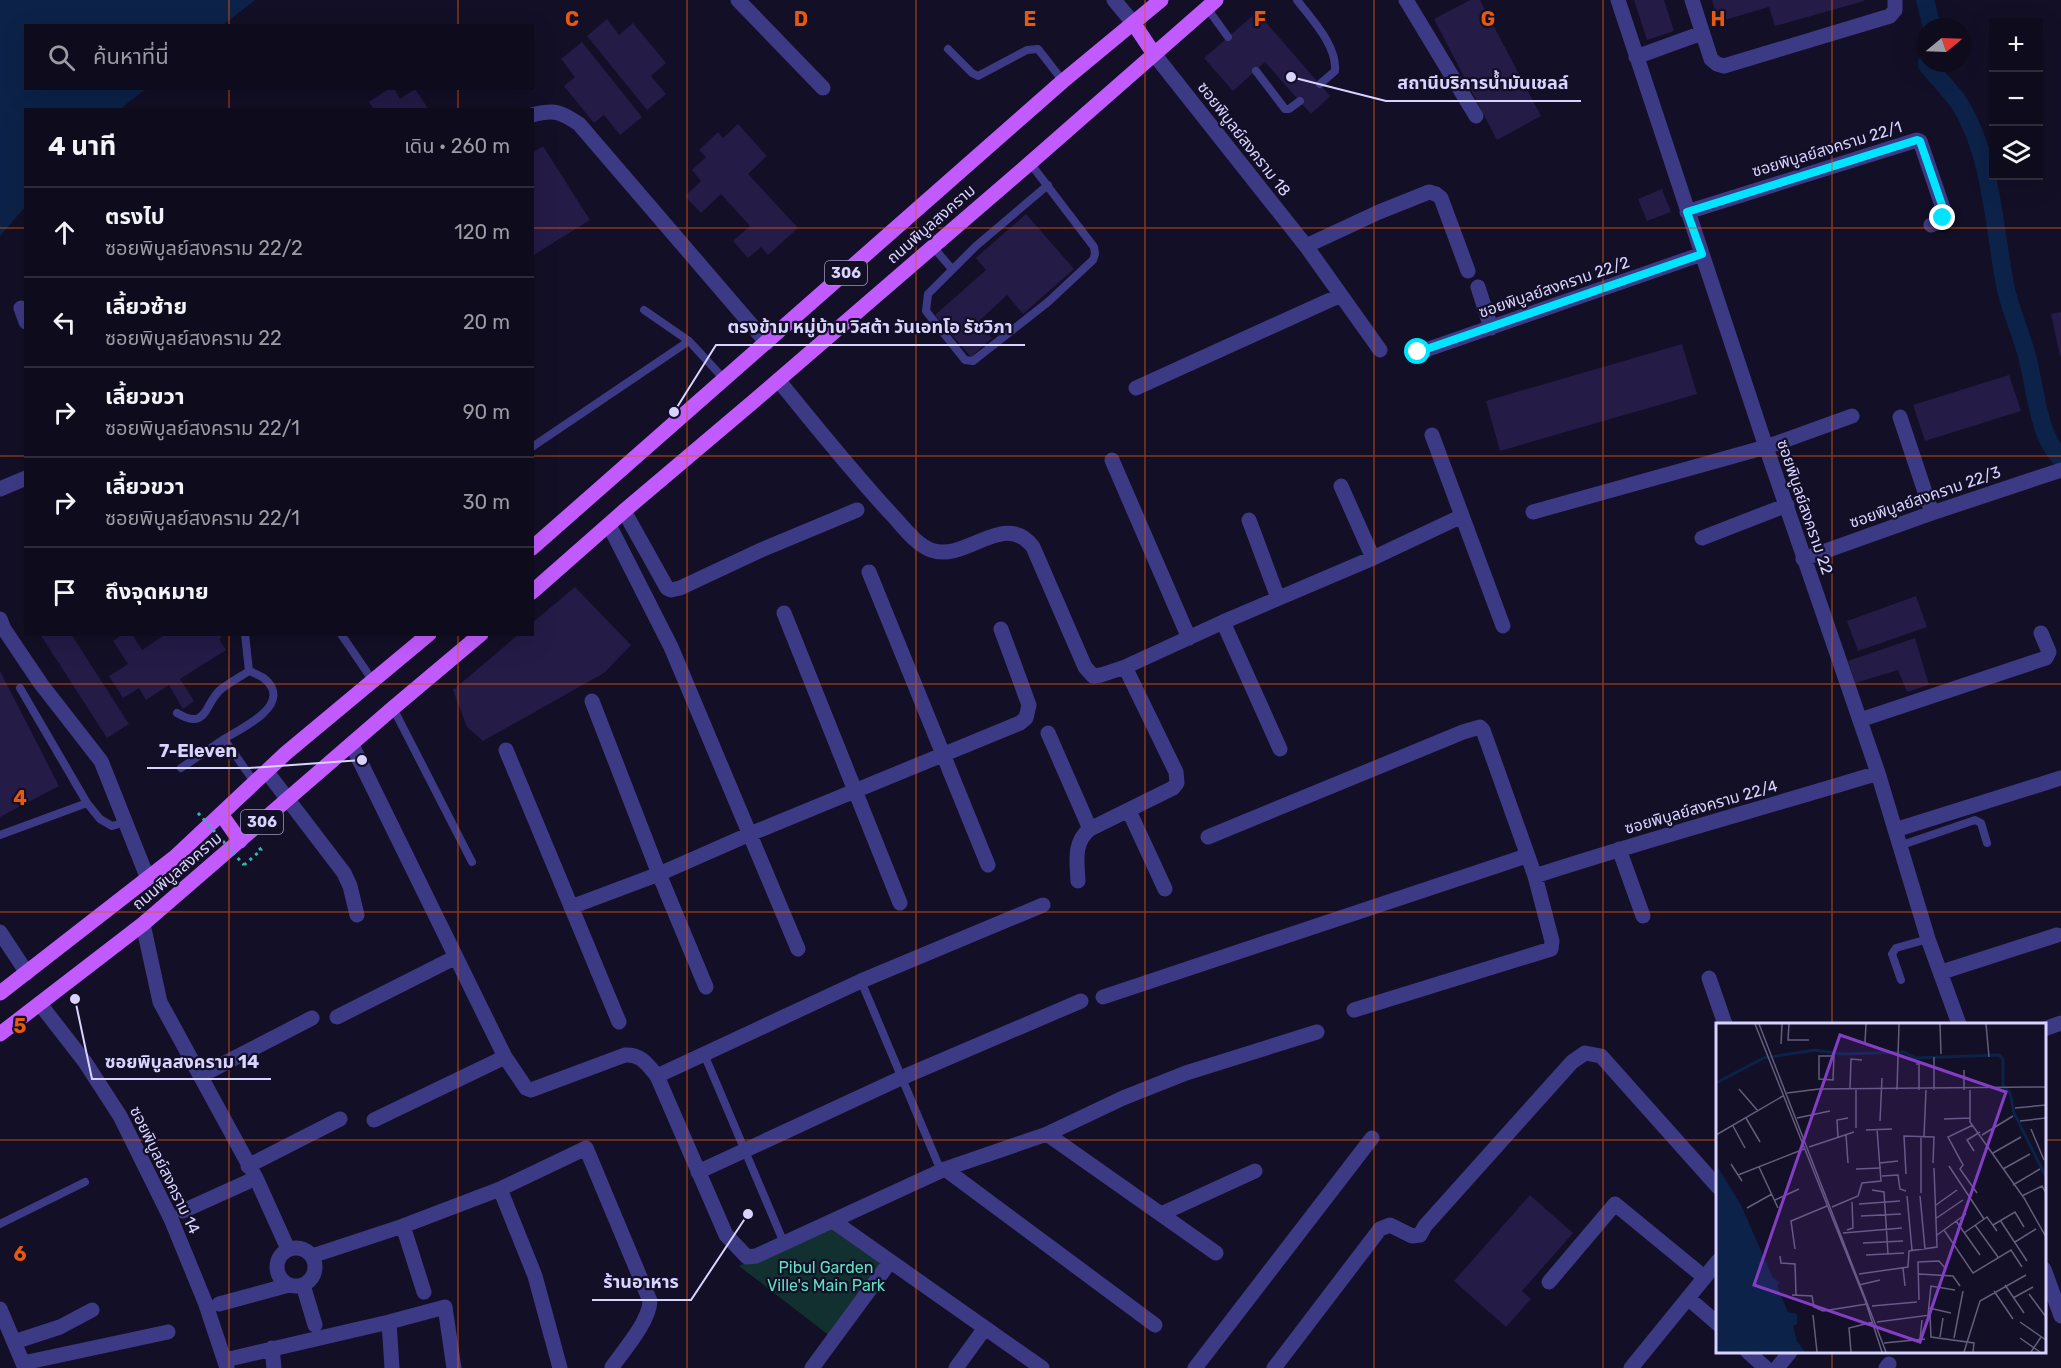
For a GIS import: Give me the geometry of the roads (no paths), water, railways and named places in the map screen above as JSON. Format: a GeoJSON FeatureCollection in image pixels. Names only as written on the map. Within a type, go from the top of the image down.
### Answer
{"type":"FeatureCollection","features":[{"type":"Feature","properties":{"kind":"main road","name":"ถนนพิบูลสงคราม"},"geometry":{"type":"LineString","coordinates":[[534,546],[1064,81],[1161,0]]}},
{"type":"Feature","properties":{"kind":"main road","name":"ถนนพิบูลสงคราม"},"geometry":{"type":"LineString","coordinates":[[534,590],[1211,4]]}},
{"type":"Feature","properties":{"kind":"main road"},"geometry":{"type":"LineString","coordinates":[[1134,24],[1154,54]]}},
{"type":"Feature","properties":{"kind":"main road","name":"ถนนพิบูลสงคราม"},"geometry":{"type":"LineString","coordinates":[[0,993],[148,879],[286,753],[427,636]]}},
{"type":"Feature","properties":{"kind":"main road","name":"ถนนพิบูลสงคราม"},"geometry":{"type":"LineString","coordinates":[[0,1035],[143,924],[480,636]]}},
{"type":"Feature","properties":{"kind":"main road"},"geometry":{"type":"LineString","coordinates":[[221,814],[240,841]]}},
{"type":"Feature","properties":{"kind":"street"},"geometry":{"type":"LineString","coordinates":[[738,0],[823,88]]}},
{"type":"Feature","properties":{"kind":"street"},"geometry":{"type":"LineString","coordinates":[[1114,0],[1134,24]]}},
{"type":"Feature","properties":{"kind":"street"},"geometry":{"type":"LineString","coordinates":[[1406,0],[1476,116]]}},
{"type":"Feature","properties":{"kind":"street","name":"ซอยพิบูลย์สงคราม 22"},"geometry":{"type":"LineString","coordinates":[[1618,0],[1803,559],[1878,773],[1928,939],[1942,972],[1959,1023]]}},
{"type":"Feature","properties":{"kind":"street"},"geometry":{"type":"LineString","coordinates":[[1692,0],[1711,59],[1724,66],[1890,16],[1895,10],[1895,0]]}},
{"type":"Feature","properties":{"kind":"street"},"geometry":{"type":"LineString","coordinates":[[1636,57],[1702,33]]}},
{"type":"Feature","properties":{"kind":"street","name":"ซอยพิบูลย์สงคราม 18"},"geometry":{"type":"LineString","coordinates":[[1154,54],[1306,246],[1380,350]]}},
{"type":"Feature","properties":{"kind":"street"},"geometry":{"type":"LineString","coordinates":[[534,114],[549,110],[563,114],[579,124],[767,344]]}},
{"type":"Feature","properties":{"kind":"street","name":"ซอยพิบูลย์สงคราม 22/1"},"geometry":{"type":"LineString","coordinates":[[1687,212],[1917,140],[1920,141],[1944,211],[1941,221],[1931,225]]}},
{"type":"Feature","properties":{"kind":"street"},"geometry":{"type":"LineString","coordinates":[[1306,246],[1429,192],[1441,198],[1468,271]]}},
{"type":"Feature","properties":{"kind":"street","name":"ซอยพิบูลย์สงคราม 22/2"},"geometry":{"type":"LineString","coordinates":[[1418,352],[1702,254]]}},
{"type":"Feature","properties":{"kind":"street"},"geometry":{"type":"LineString","coordinates":[[1478,287],[1491,328]]}},
{"type":"Feature","properties":{"kind":"street"},"geometry":{"type":"LineString","coordinates":[[1136,388],[1341,295]]}},
{"type":"Feature","properties":{"kind":"street"},"geometry":{"type":"LineString","coordinates":[[778,380],[877,498],[920,544],[934,551],[949,551],[1006,532],[1026,538],[1033,547],[1085,667],[1093,676],[1125,667],[1373,558],[1462,516]]}},
{"type":"Feature","properties":{"kind":"street"},"geometry":{"type":"LineString","coordinates":[[1533,512],[1766,447],[1852,416]]}},
{"type":"Feature","properties":{"kind":"street"},"geometry":{"type":"LineString","coordinates":[[1900,417],[1932,513]]}},
{"type":"Feature","properties":{"kind":"street"},"geometry":{"type":"LineString","coordinates":[[1432,435],[1503,626]]}},
{"type":"Feature","properties":{"kind":"street"},"geometry":{"type":"LineString","coordinates":[[1112,459],[1189,638]]}},
{"type":"Feature","properties":{"kind":"street","name":"ซอยพิบูลย์สงคราม 22/3"},"geometry":{"type":"LineString","coordinates":[[1803,559],[2060,471]]}},
{"type":"Feature","properties":{"kind":"street"},"geometry":{"type":"LineString","coordinates":[[0,489],[24,479]]}},
{"type":"Feature","properties":{"kind":"street"},"geometry":{"type":"LineString","coordinates":[[1341,486],[1373,558]]}},
{"type":"Feature","properties":{"kind":"street"},"geometry":{"type":"LineString","coordinates":[[1702,538],[1787,505]]}},
{"type":"Feature","properties":{"kind":"street"},"geometry":{"type":"LineString","coordinates":[[624,511],[667,588],[671,590],[858,510]]}},
{"type":"Feature","properties":{"kind":"street"},"geometry":{"type":"LineString","coordinates":[[1249,520],[1278,598]]}},
{"type":"Feature","properties":{"kind":"street"},"geometry":{"type":"LineString","coordinates":[[609,525],[637,576],[671,647],[798,949]]}},
{"type":"Feature","properties":{"kind":"street"},"geometry":{"type":"LineString","coordinates":[[869,572],[988,865]]}},
{"type":"Feature","properties":{"kind":"street"},"geometry":{"type":"LineString","coordinates":[[784,613],[900,903]]}},
{"type":"Feature","properties":{"kind":"street"},"geometry":{"type":"LineString","coordinates":[[0,619],[4,629],[41,684],[101,761],[148,879]]}},
{"type":"Feature","properties":{"kind":"street"},"geometry":{"type":"LineString","coordinates":[[1223,622],[1280,749]]}},
{"type":"Feature","properties":{"kind":"street"},"geometry":{"type":"LineString","coordinates":[[572,908],[1020,723],[1029,713],[1029,705],[1000,628]]}},
{"type":"Feature","properties":{"kind":"street"},"geometry":{"type":"LineString","coordinates":[[1860,720],[2046,658],[2049,652],[2041,633]]}},
{"type":"Feature","properties":{"kind":"street"},"geometry":{"type":"LineString","coordinates":[[1078,881],[1077,854],[1082,835],[1173,788],[1177,783],[1176,772],[1125,667]]}},
{"type":"Feature","properties":{"kind":"street"},"geometry":{"type":"LineString","coordinates":[[592,701],[659,874],[706,987]]}},
{"type":"Feature","properties":{"kind":"street"},"geometry":{"type":"LineString","coordinates":[[1208,837],[1463,732],[1480,728],[1487,737],[1534,876],[1552,941],[1551,949],[1354,1010]]}},
{"type":"Feature","properties":{"kind":"street"},"geometry":{"type":"LineString","coordinates":[[1048,733],[1090,829]]}},
{"type":"Feature","properties":{"kind":"street"},"geometry":{"type":"LineString","coordinates":[[352,745],[505,1057],[526,1088],[531,1090],[625,1055],[632,1054],[644,1059],[657,1076],[726,1234],[747,1257],[756,1256],[943,1170],[1047,1134],[1123,1098],[1186,1072],[1317,1032]]}},
{"type":"Feature","properties":{"kind":"street"},"geometry":{"type":"LineString","coordinates":[[506,750],[619,1022]]}},
{"type":"Feature","properties":{"kind":"street"},"geometry":{"type":"LineString","coordinates":[[267,772],[344,873],[350,886],[357,915]]}},
{"type":"Feature","properties":{"kind":"street","name":"ซอยพิบูลย์สงคราม 22/4"},"geometry":{"type":"LineString","coordinates":[[1534,876],[1878,773]]}},
{"type":"Feature","properties":{"kind":"street"},"geometry":{"type":"LineString","coordinates":[[1895,830],[2061,778]]}},
{"type":"Feature","properties":{"kind":"street"},"geometry":{"type":"LineString","coordinates":[[1129,811],[1165,889]]}},
{"type":"Feature","properties":{"kind":"street"},"geometry":{"type":"LineString","coordinates":[[1619,849],[1643,916]]}},
{"type":"Feature","properties":{"kind":"street"},"geometry":{"type":"LineString","coordinates":[[1103,997],[1526,856]]}},
{"type":"Feature","properties":{"kind":"street"},"geometry":{"type":"LineString","coordinates":[[657,1076],[861,981],[1044,905]]}},
{"type":"Feature","properties":{"kind":"street"},"geometry":{"type":"LineString","coordinates":[[143,924],[160,1002],[252,1172],[288,1249]]}},
{"type":"Feature","properties":{"kind":"street"},"geometry":{"type":"LineString","coordinates":[[0,932],[27,974]]}},
{"type":"Feature","properties":{"kind":"street"},"geometry":{"type":"LineString","coordinates":[[1942,972],[2056,935]]}},
{"type":"Feature","properties":{"kind":"street"},"geometry":{"type":"LineString","coordinates":[[337,1017],[456,957]]}},
{"type":"Feature","properties":{"kind":"street"},"geometry":{"type":"LineString","coordinates":[[1709,978],[1725,1023]]}},
{"type":"Feature","properties":{"kind":"street"},"geometry":{"type":"LineString","coordinates":[[698,1172],[901,1078],[1080,1001]]}},
{"type":"Feature","properties":{"kind":"street","name":"ซอยพิบูลย์สงคราม 14"},"geometry":{"type":"LineString","coordinates":[[39,1004],[85,1062],[120,1116],[171,1219],[205,1302],[226,1364]]}},
{"type":"Feature","properties":{"kind":"street"},"geometry":{"type":"LineString","coordinates":[[200,1076],[312,1018]]}},
{"type":"Feature","properties":{"kind":"street"},"geometry":{"type":"LineString","coordinates":[[2046,1028],[2061,1023]]}},
{"type":"Feature","properties":{"kind":"street"},"geometry":{"type":"LineString","coordinates":[[1274,1368],[1380,1229],[1390,1225],[1412,1236],[1420,1235],[1425,1226],[1572,1062],[1585,1053],[1601,1056],[1716,1185]]}},
{"type":"Feature","properties":{"kind":"street"},"geometry":{"type":"LineString","coordinates":[[374,1120],[505,1057]]}},
{"type":"Feature","properties":{"kind":"street"},"geometry":{"type":"LineString","coordinates":[[183,1211],[340,1119]]}},
{"type":"Feature","properties":{"kind":"street"},"geometry":{"type":"LineString","coordinates":[[1047,1134],[1216,1253]]}},
{"type":"Feature","properties":{"kind":"street"},"geometry":{"type":"LineString","coordinates":[[1196,1368],[1372,1138]]}},
{"type":"Feature","properties":{"kind":"street"},"geometry":{"type":"LineString","coordinates":[[312,1256],[403,1226],[500,1189],[586,1148],[650,1301],[650,1309],[645,1318],[612,1367]]}},
{"type":"Feature","properties":{"kind":"street"},"geometry":{"type":"LineString","coordinates":[[943,1170],[1155,1325]]}},
{"type":"Feature","properties":{"kind":"street"},"geometry":{"type":"LineString","coordinates":[[1161,1214],[1255,1171]]}},
{"type":"Feature","properties":{"kind":"street"},"geometry":{"type":"LineString","coordinates":[[500,1189],[535,1276],[560,1368]]}},
{"type":"Feature","properties":{"kind":"street"},"geometry":{"type":"LineString","coordinates":[[1549,1282],[1615,1204],[1704,1278]]}},
{"type":"Feature","properties":{"kind":"street"},"geometry":{"type":"LineString","coordinates":[[833,1221],[1042,1368]]}},
{"type":"Feature","properties":{"kind":"street"},"geometry":{"type":"LineString","coordinates":[[403,1226],[424,1292]]}},
{"type":"Feature","properties":{"kind":"street"},"geometry":{"type":"LineString","coordinates":[[219,1304],[296,1285],[311,1280],[315,1270],[312,1256],[304,1249],[288,1249],[277,1264],[279,1277],[296,1285],[315,1325]]}},
{"type":"Feature","properties":{"kind":"street"},"geometry":{"type":"LineString","coordinates":[[812,1368],[890,1262]]}},
{"type":"Feature","properties":{"kind":"street"},"geometry":{"type":"LineString","coordinates":[[1631,1368],[1716,1263]]}},
{"type":"Feature","properties":{"kind":"street"},"geometry":{"type":"LineString","coordinates":[[2046,1275],[2061,1316]]}},
{"type":"Feature","properties":{"kind":"street"},"geometry":{"type":"LineString","coordinates":[[1688,1298],[1716,1322]]}},
{"type":"Feature","properties":{"kind":"street"},"geometry":{"type":"LineString","coordinates":[[226,1364],[272,1348],[445,1307],[454,1368]]}},
{"type":"Feature","properties":{"kind":"street"},"geometry":{"type":"LineString","coordinates":[[0,1309],[24,1365],[168,1332]]}},
{"type":"Feature","properties":{"kind":"street"},"geometry":{"type":"LineString","coordinates":[[14,1342],[60,1327],[92,1310]]}},
{"type":"Feature","properties":{"kind":"street"},"geometry":{"type":"LineString","coordinates":[[389,1322],[392,1368]]}},
{"type":"Feature","properties":{"kind":"street"},"geometry":{"type":"LineString","coordinates":[[956,1368],[985,1328]]}},
{"type":"Feature","properties":{"kind":"street"},"geometry":{"type":"LineString","coordinates":[[272,1348],[274,1368]]}},
{"type":"Feature","properties":{"kind":"street"},"geometry":{"type":"LineString","coordinates":[[1749,1353],[1766,1368]]}},
{"type":"Feature","properties":{"kind":"street"},"geometry":{"type":"LineString","coordinates":[[1777,1368],[1789,1353]]}},
{"type":"Feature","properties":{"kind":"lane"},"geometry":{"type":"LineString","coordinates":[[1298,0],[1332,50],[1336,60],[1335,71],[1320,84]]}},
{"type":"Feature","properties":{"kind":"lane"},"geometry":{"type":"LineString","coordinates":[[1211,4],[1228,37]]}},
{"type":"Feature","properties":{"kind":"lane"},"geometry":{"type":"LineString","coordinates":[[948,49],[978,76],[1028,50],[1038,49],[1064,81]]}},
{"type":"Feature","properties":{"kind":"lane"},"geometry":{"type":"LineString","coordinates":[[1256,71],[1285,109],[1289,109],[1300,101]]}},
{"type":"Feature","properties":{"kind":"lane"},"geometry":{"type":"LineString","coordinates":[[1030,163],[1048,185],[1094,247],[1095,254],[1093,260],[1048,302],[973,361],[965,360],[926,310],[928,294],[976,246],[1048,185]]}},
{"type":"Feature","properties":{"kind":"lane"},"geometry":{"type":"LineString","coordinates":[[933,247],[952,269]]}},
{"type":"Feature","properties":{"kind":"lane"},"geometry":{"type":"LineString","coordinates":[[644,310],[689,340],[725,380]]}},
{"type":"Feature","properties":{"kind":"lane"},"geometry":{"type":"LineString","coordinates":[[534,446],[689,340]]}},
{"type":"Feature","properties":{"kind":"lane"},"geometry":{"type":"LineString","coordinates":[[245,636],[249,671]]}},
{"type":"Feature","properties":{"kind":"lane"},"geometry":{"type":"LineString","coordinates":[[342,636],[373,681]]}},
{"type":"Feature","properties":{"kind":"lane"},"geometry":{"type":"LineString","coordinates":[[177,713],[189,720],[205,714],[220,690],[249,671]]}},
{"type":"Feature","properties":{"kind":"lane"},"geometry":{"type":"LineString","coordinates":[[181,768],[261,715],[274,700],[273,689],[266,679],[249,671]]}},
{"type":"Feature","properties":{"kind":"lane"},"geometry":{"type":"LineString","coordinates":[[20,688],[87,803],[106,824],[112,826],[126,822]]}},
{"type":"Feature","properties":{"kind":"lane"},"geometry":{"type":"LineString","coordinates":[[393,708],[472,862]]}},
{"type":"Feature","properties":{"kind":"lane"},"geometry":{"type":"LineString","coordinates":[[224,739],[255,783]]}},
{"type":"Feature","properties":{"kind":"lane"},"geometry":{"type":"LineString","coordinates":[[0,835],[87,803]]}},
{"type":"Feature","properties":{"kind":"lane"},"geometry":{"type":"LineString","coordinates":[[1899,846],[1975,820],[1981,823],[1987,843]]}},
{"type":"Feature","properties":{"kind":"lane"},"geometry":{"type":"LineString","coordinates":[[1901,980],[1892,954],[1894,950],[1928,939]]}},
{"type":"Feature","properties":{"kind":"lane"},"geometry":{"type":"LineString","coordinates":[[861,981],[901,1078],[943,1170]]}},
{"type":"Feature","properties":{"kind":"lane"},"geometry":{"type":"LineString","coordinates":[[704,1054],[784,1243]]}},
{"type":"Feature","properties":{"kind":"lane"},"geometry":{"type":"LineString","coordinates":[[0,1224],[85,1182]]}},
{"type":"Feature","properties":{"kind":"water"},"geometry":{"type":"Polygon","coordinates":[[[0,0],[255,0],[224,24],[24,24],[24,90],[145,90],[121,108],[24,108],[24,208],[0,236],[0,0]]]}},
{"type":"Feature","properties":{"kind":"waterway"},"geometry":{"type":"LineString","coordinates":[[1925,0],[1930,18]]}},
{"type":"Feature","properties":{"kind":"waterway"},"geometry":{"type":"LineString","coordinates":[[1933,72],[1957,100],[1969,120],[1978,143],[1990,192],[2006,290],[2028,360],[2043,426],[2061,458]]}},
{"type":"Feature","properties":{"kind":"place","name":"สถานีบริการน้ำมันเชลล์"},"geometry":{"type":"Point","coordinates":[1291,77]}},
{"type":"Feature","properties":{"kind":"place","name":"ตรงข้าม หมู่บ้าน วิสต้า วันเอทโอ รัชวิภา"},"geometry":{"type":"Point","coordinates":[674,412]}},
{"type":"Feature","properties":{"kind":"place","name":"7-Eleven"},"geometry":{"type":"Point","coordinates":[362,760]}},
{"type":"Feature","properties":{"kind":"place","name":"ซอยพิบูลสงคราม 14"},"geometry":{"type":"Point","coordinates":[75,999]}},
{"type":"Feature","properties":{"kind":"place","name":"ร้านอาหาร"},"geometry":{"type":"Point","coordinates":[748,1214]}},
{"type":"Feature","properties":{"kind":"park label","name":"Pibul Garden Ville's Main Park"},"geometry":{"type":"Point","coordinates":[826,1276]}}]}
